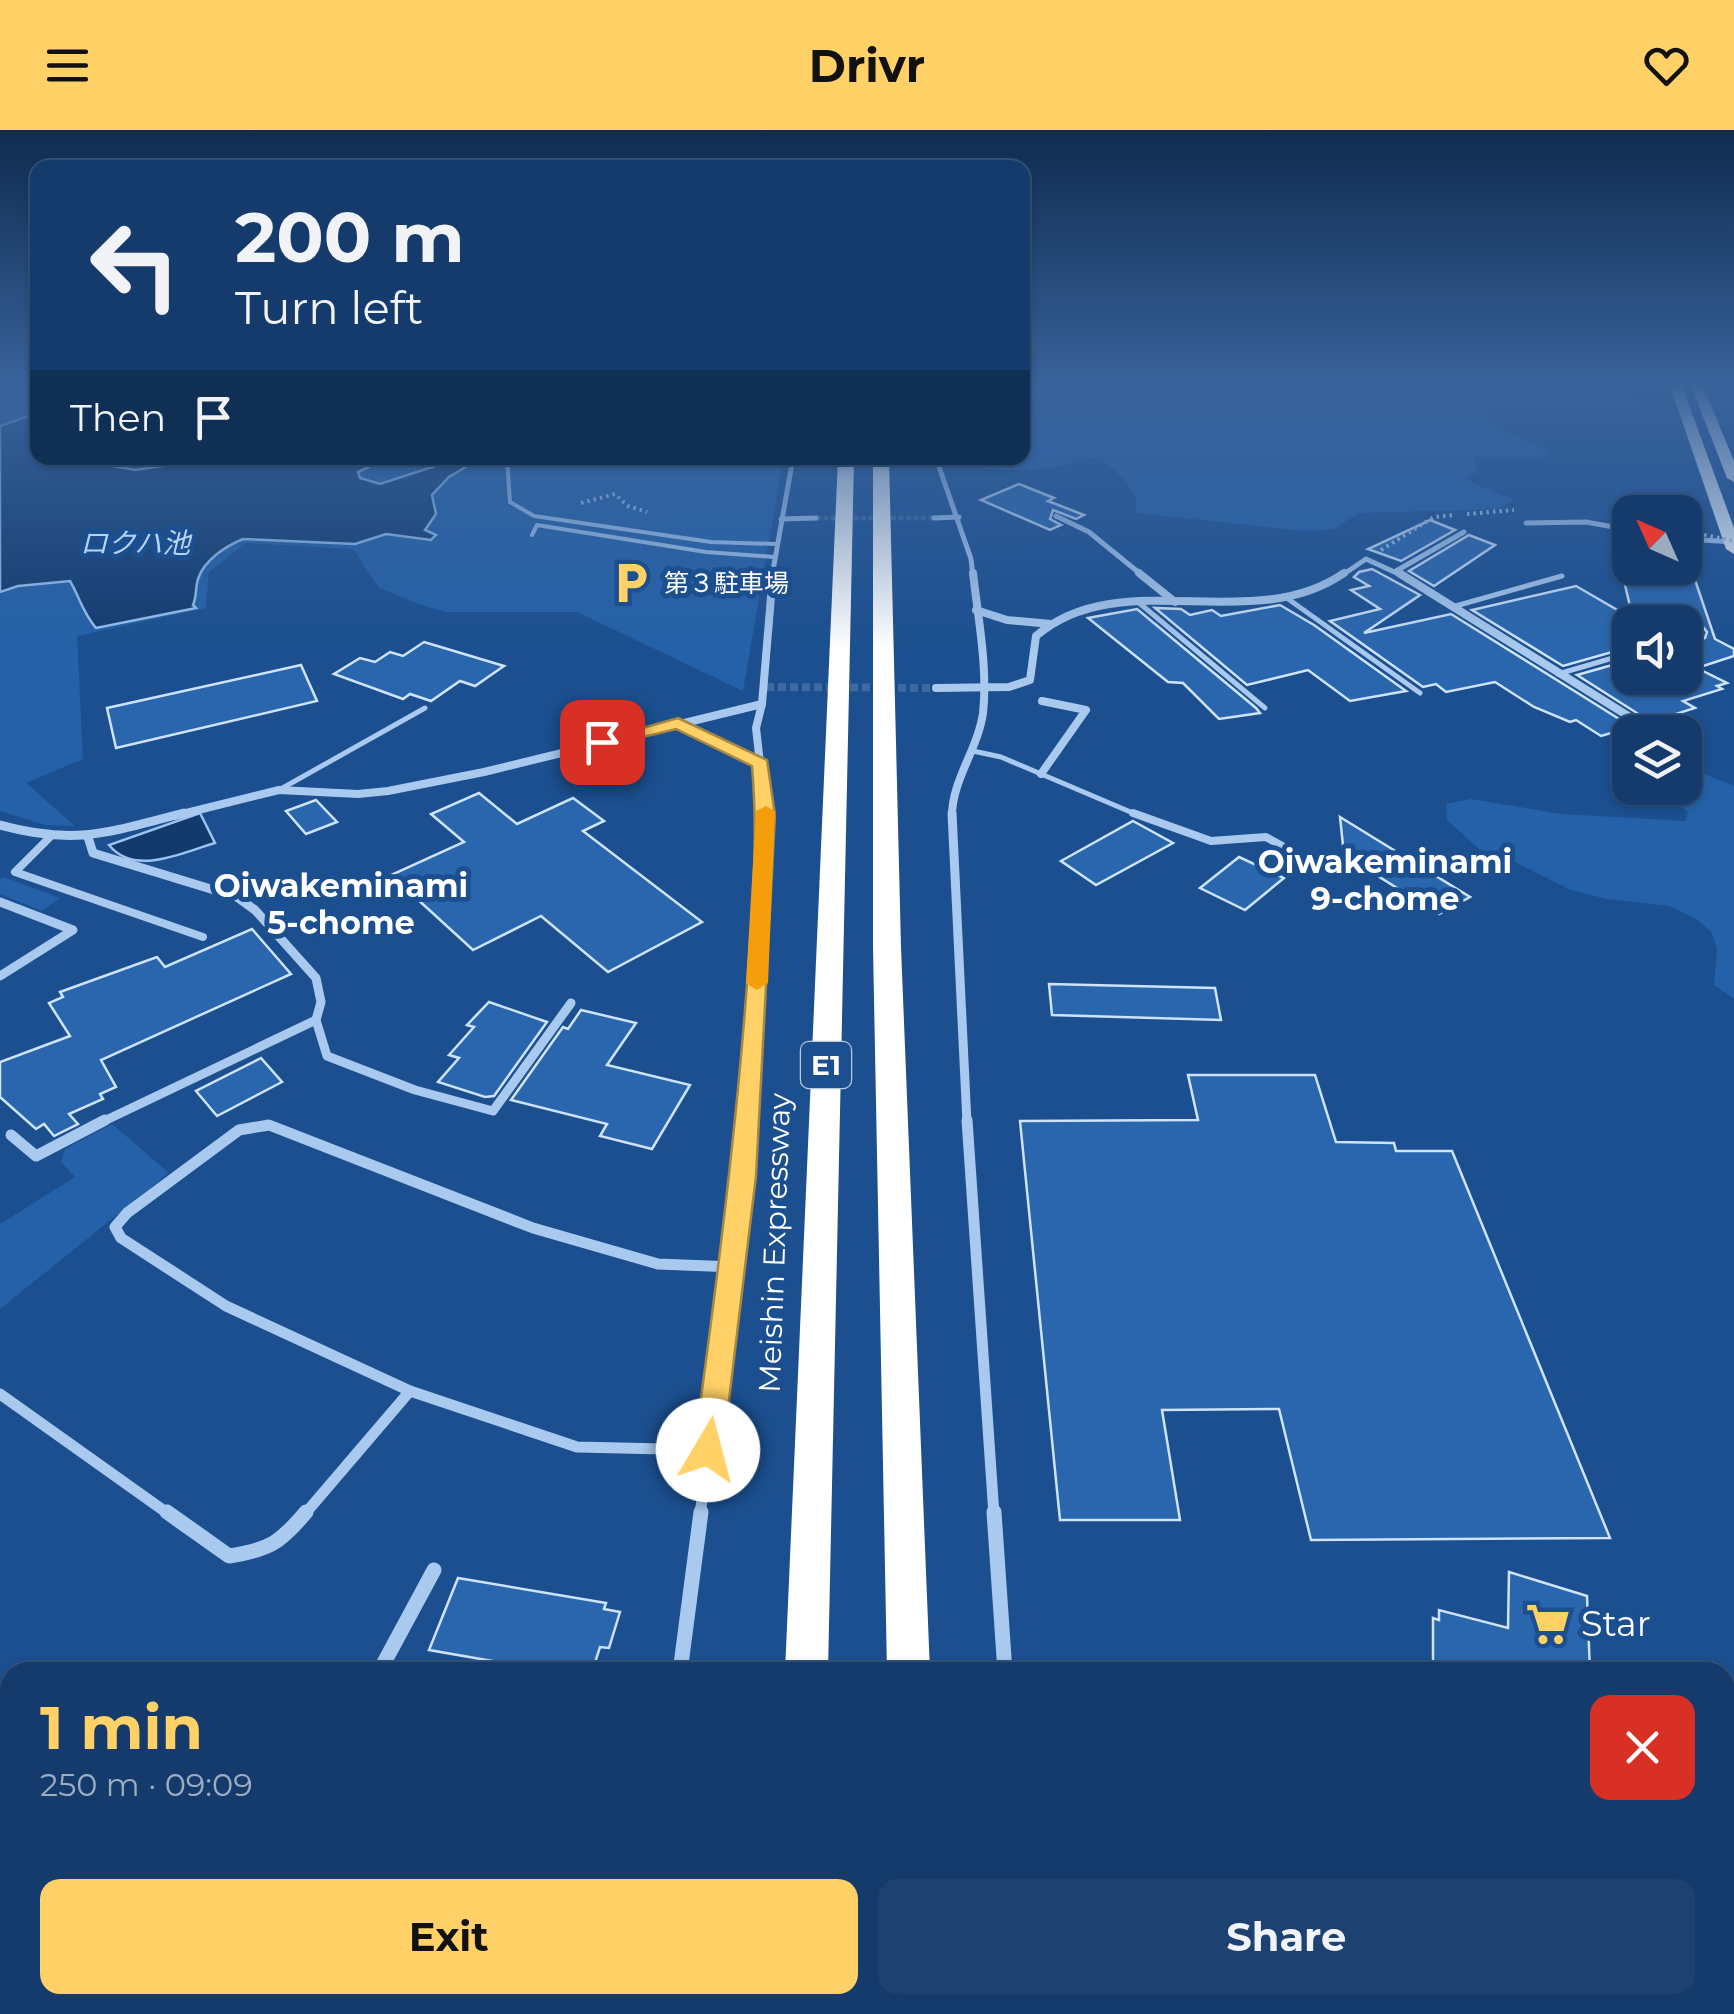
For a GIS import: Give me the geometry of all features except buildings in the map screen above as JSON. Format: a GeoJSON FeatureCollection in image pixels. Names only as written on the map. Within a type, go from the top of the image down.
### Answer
{"type":"FeatureCollection","features":[{"type":"Feature","properties":{"kind":"highway","name":"Meishin Expressway"},"geometry":{"type":"LineString","coordinates":[[806,1662],[845,474]]}},
{"type":"Feature","properties":{"kind":"highway","name":"E1"},"geometry":{"type":"LineString","coordinates":[[881,474],[888,948],[909,1662]]}},
{"type":"Feature","properties":{"kind":"main road"},"geometry":{"type":"LineString","coordinates":[[1708,474],[1733,544]]}},
{"type":"Feature","properties":{"kind":"street"},"geometry":{"type":"LineString","coordinates":[[681,1662],[734,1267],[761,938],[766,815],[756,728],[762,704],[775,544],[791,474]]}},
{"type":"Feature","properties":{"kind":"street"},"geometry":{"type":"LineString","coordinates":[[942,474],[971,559],[982,688],[983,712],[974,750],[952,799],[952,822],[960,917],[968,1137],[1003,1662]]}},
{"type":"Feature","properties":{"kind":"street"},"geometry":{"type":"LineString","coordinates":[[1056,516],[1089,532],[1176,603]]}},
{"type":"Feature","properties":{"kind":"street"},"geometry":{"type":"LineString","coordinates":[[781,519],[816,518]]}},
{"type":"Feature","properties":{"kind":"street"},"geometry":{"type":"LineString","coordinates":[[934,518],[959,518]]}},
{"type":"Feature","properties":{"kind":"street"},"geometry":{"type":"LineString","coordinates":[[1526,523],[1586,522],[1612,527]]}},
{"type":"Feature","properties":{"kind":"street"},"geometry":{"type":"LineString","coordinates":[[1396,570],[1464,532]]}},
{"type":"Feature","properties":{"kind":"street"},"geometry":{"type":"LineString","coordinates":[[1702,541],[1733,544]]}},
{"type":"Feature","properties":{"kind":"street"},"geometry":{"type":"LineString","coordinates":[[936,688],[1009,687],[1030,680],[1035,672],[1032,642],[1052,624],[1107,604],[1238,604],[1322,587],[1366,559],[1396,570],[1626,715]]}},
{"type":"Feature","properties":{"kind":"street"},"geometry":{"type":"LineString","coordinates":[[976,610],[1007,620],[1052,624]]}},
{"type":"Feature","properties":{"kind":"street"},"geometry":{"type":"LineString","coordinates":[[1041,774],[1086,710],[1042,701]]}},
{"type":"Feature","properties":{"kind":"street"},"geometry":{"type":"LineString","coordinates":[[0,825],[50,837],[88,838],[279,790],[358,794],[388,791],[484,772],[762,704]]}},
{"type":"Feature","properties":{"kind":"street"},"geometry":{"type":"LineString","coordinates":[[678,724],[761,764]]}},
{"type":"Feature","properties":{"kind":"street"},"geometry":{"type":"LineString","coordinates":[[88,838],[93,853],[237,897],[255,910],[316,978],[321,1002],[316,1020],[327,1056],[415,1090],[494,1112],[571,1003]]}},
{"type":"Feature","properties":{"kind":"street"},"geometry":{"type":"LineString","coordinates":[[0,902],[72,930],[0,976]]}},
{"type":"Feature","properties":{"kind":"street"},"geometry":{"type":"LineString","coordinates":[[11,1135],[36,1156],[130,1107],[316,1020]]}},
{"type":"Feature","properties":{"kind":"street"},"geometry":{"type":"LineString","coordinates":[[708,1450],[577,1447],[410,1391],[226,1306],[121,1238],[116,1227],[127,1213],[239,1130],[258,1124],[533,1228],[658,1264],[734,1267]]}},
{"type":"Feature","properties":{"kind":"street"},"geometry":{"type":"LineString","coordinates":[[0,1394],[229,1556],[263,1551],[286,1537],[410,1391]]}},
{"type":"Feature","properties":{"kind":"street"},"geometry":{"type":"LineString","coordinates":[[383,1662],[434,1570]]}},
{"type":"Feature","properties":{"kind":"lane"},"geometry":{"type":"LineString","coordinates":[[508,474],[510,502],[534,516],[711,542],[775,544]]}},
{"type":"Feature","properties":{"kind":"lane"},"geometry":{"type":"LineString","coordinates":[[532,535],[537,524],[706,552],[774,557]]}},
{"type":"Feature","properties":{"kind":"lane"},"geometry":{"type":"LineString","coordinates":[[1452,607],[1562,576]]}},
{"type":"Feature","properties":{"kind":"lane"},"geometry":{"type":"LineString","coordinates":[[1284,596],[1420,693]]}},
{"type":"Feature","properties":{"kind":"lane"},"geometry":{"type":"LineString","coordinates":[[1138,602],[1265,708]]}},
{"type":"Feature","properties":{"kind":"lane"},"geometry":{"type":"LineString","coordinates":[[1558,674],[1612,659]]}},
{"type":"Feature","properties":{"kind":"lane"},"geometry":{"type":"LineString","coordinates":[[279,790],[426,708]]}},
{"type":"Feature","properties":{"kind":"lane"},"geometry":{"type":"LineString","coordinates":[[974,750],[1211,841],[1266,838],[1313,863]]}},
{"type":"Feature","properties":{"kind":"lane"},"geometry":{"type":"LineString","coordinates":[[50,837],[15,872],[203,936]]}},
{"type":"Feature","properties":{"kind":"path"},"geometry":{"type":"LineString","coordinates":[[1366,559],[1434,516],[1516,510]]}},
{"type":"Feature","properties":{"kind":"path"},"geometry":{"type":"LineString","coordinates":[[1702,536],[1733,544]]}},
{"type":"Feature","properties":{"kind":"shaded area"},"geometry":{"type":"Polygon","coordinates":[[[0,474],[780,474],[743,691],[577,612],[447,612],[379,588],[353,549],[246,543],[209,572],[206,608],[77,636],[83,759],[26,783],[75,826],[45,825],[0,811],[0,474]]]}},
{"type":"Feature","properties":{"kind":"shaded area"},"geometry":{"type":"Polygon","coordinates":[[[1118,474],[1473,474],[1464,479],[1514,500],[1497,509],[1359,513],[1334,529],[1306,531],[1135,513],[1137,499],[1118,474]]]}},
{"type":"Feature","properties":{"kind":"shaded area"},"geometry":{"type":"Polygon","coordinates":[[[1702,773],[1734,786],[1734,999],[1714,985],[1717,949],[1712,933],[1698,920],[1669,906],[1607,899],[1571,890],[1505,857],[1480,850],[1447,820],[1446,804],[1471,799],[1562,814],[1685,821],[1688,812],[1679,805],[1702,805],[1702,773]]]}},
{"type":"Feature","properties":{"kind":"shaded area"},"geometry":{"type":"Polygon","coordinates":[[[4,877],[60,898],[42,911],[0,894],[0,879],[4,877]]]}},
{"type":"Feature","properties":{"kind":"shaded area"},"geometry":{"type":"Polygon","coordinates":[[[112,1124],[169,1173],[0,1309],[0,1224],[75,1177],[61,1162],[65,1149],[112,1124]]]}},
{"type":"Feature","properties":{"kind":"water","name":"ロクハ池"},"geometry":{"type":"Polygon","coordinates":[[[0,474],[359,474],[360,478],[380,484],[411,474],[454,474],[432,495],[436,514],[425,530],[436,535],[431,540],[386,534],[355,544],[243,539],[205,566],[197,583],[193,605],[196,608],[96,628],[70,581],[18,586],[0,592],[0,474]]]}},
{"type":"Feature","properties":{"kind":"water"},"geometry":{"type":"Polygon","coordinates":[[[200,813],[215,843],[146,861],[120,854],[109,845],[200,813]]]}},
{"type":"Feature","properties":{"kind":"tunnel"},"geometry":{"type":"LineString","coordinates":[[816,518],[934,518]]}},
{"type":"Feature","properties":{"kind":"tunnel"},"geometry":{"type":"LineString","coordinates":[[766,687],[936,688]]}},
{"type":"Feature","properties":{"kind":"slow traffic"},"geometry":{"type":"LineString","coordinates":[[757,983],[766,811]]}},
{"type":"Feature","properties":{"kind":"place","name":"第３駐車場"},"geometry":{"type":"Point","coordinates":[631,583]}},
{"type":"Feature","properties":{"kind":"place","name":"Star"},"geometry":{"type":"Point","coordinates":[1548,1624]}},
{"type":"Feature","properties":{"kind":"district","name":"Oiwakeminami 9-chome"},"geometry":{"type":"Point","coordinates":[1385,880]}},
{"type":"Feature","properties":{"kind":"district","name":"Oiwakeminami 5-chome"},"geometry":{"type":"Point","coordinates":[341,904]}},
{"type":"Feature","properties":{"kind":"route"},"geometry":{"type":"LineString","coordinates":[[602,742],[678,724],[761,764],[766,815],[761,938],[744,1176],[708,1450]]}}]}
